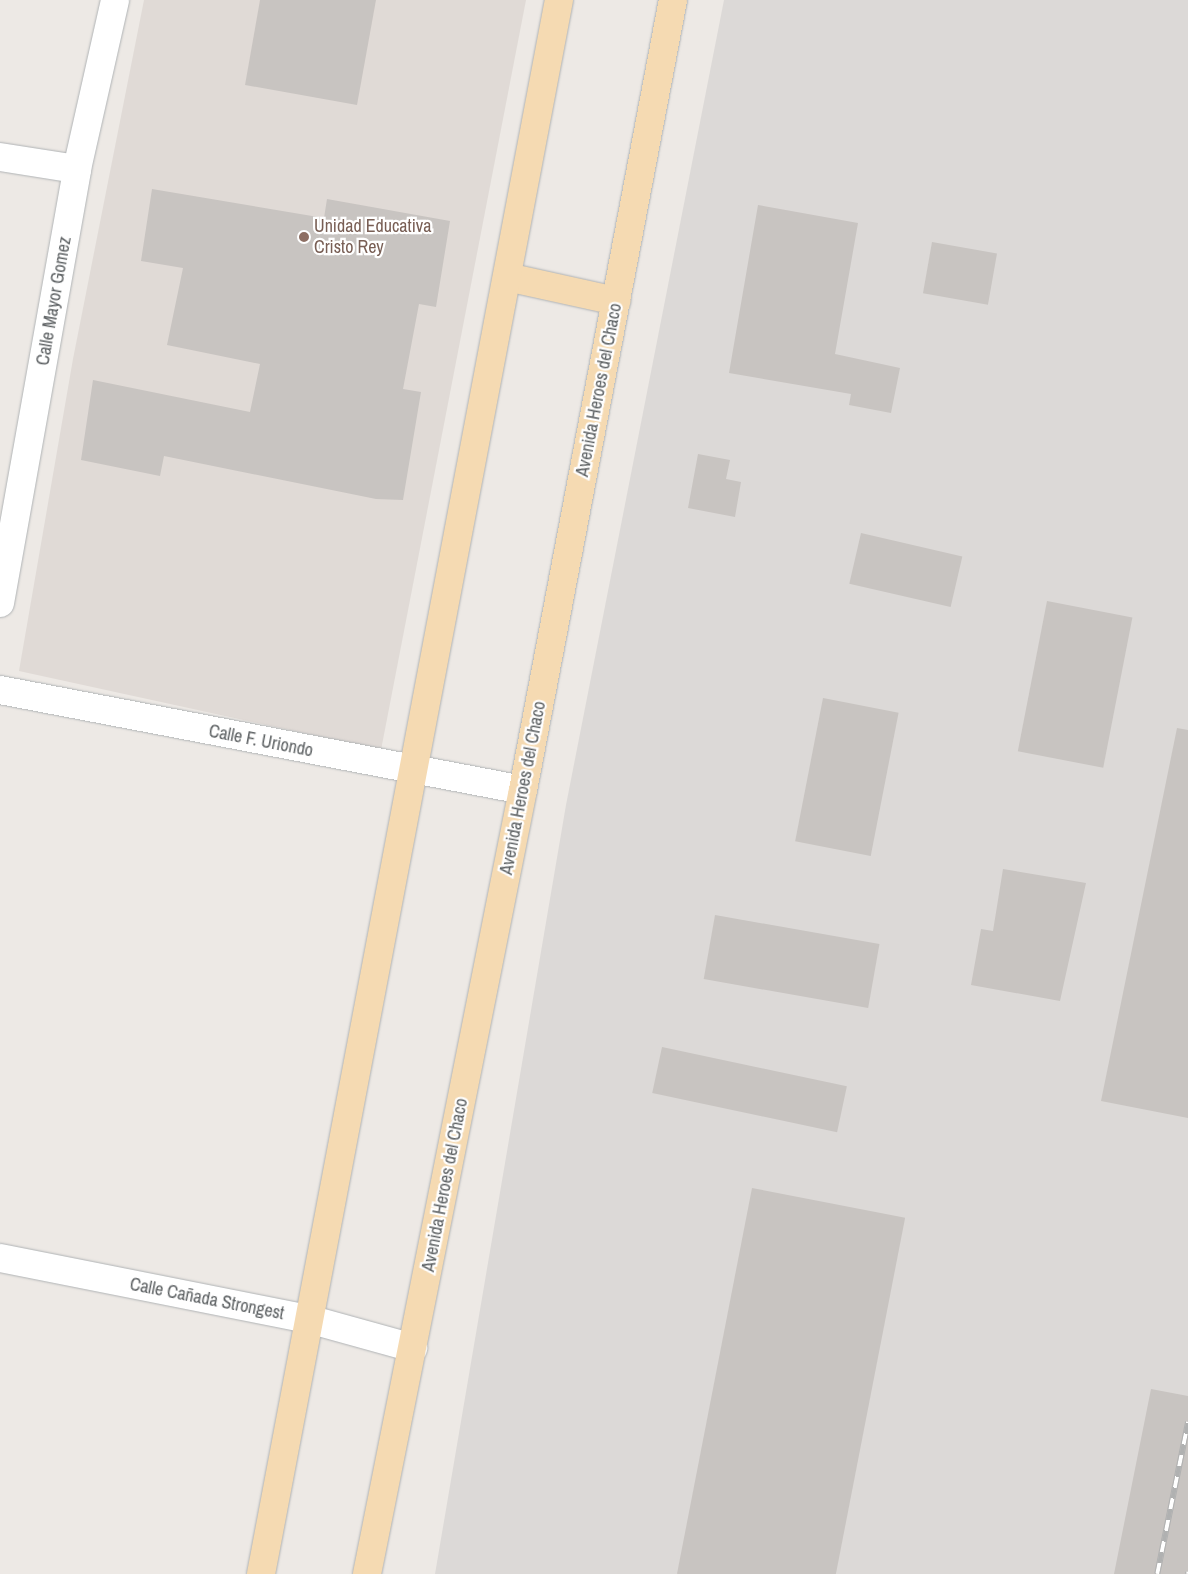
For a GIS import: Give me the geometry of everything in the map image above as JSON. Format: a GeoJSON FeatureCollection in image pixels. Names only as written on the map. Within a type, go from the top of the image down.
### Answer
{"type":"FeatureCollection","features":[{"type":"Feature","properties":{"kind":"main road"},"geometry":{"type":"LineString","coordinates":[[261,1574],[312,1320],[412,770],[560,0]]}},
{"type":"Feature","properties":{"kind":"main road","name":"Avenida Heroes del Chaco"},"geometry":{"type":"LineString","coordinates":[[367,1574],[523,790],[673,0]]}},
{"type":"Feature","properties":{"kind":"main road"},"geometry":{"type":"LineString","coordinates":[[507,277],[616,300]]}},
{"type":"Feature","properties":{"kind":"street","name":"Calle Mayor Gomez"},"geometry":{"type":"LineString","coordinates":[[0,603],[77,169],[114,0]]}},
{"type":"Feature","properties":{"kind":"street"},"geometry":{"type":"LineString","coordinates":[[0,157],[77,169]]}},
{"type":"Feature","properties":{"kind":"street","name":"Calle F. Uriondo"},"geometry":{"type":"LineString","coordinates":[[0,690],[523,790]]}},
{"type":"Feature","properties":{"kind":"street","name":"Calle Cañada Strongest"},"geometry":{"type":"LineString","coordinates":[[0,1258],[312,1320],[413,1348]]}},
{"type":"Feature","properties":{"kind":"shaded area"},"geometry":{"type":"Polygon","coordinates":[[[144,0],[526,0],[381,750],[19,671],[73,359],[144,0]]]}},
{"type":"Feature","properties":{"kind":"shaded area"},"geometry":{"type":"Polygon","coordinates":[[[724,0],[1188,0],[1188,1574],[435,1574],[566,805],[724,0]]]}},
{"type":"Feature","properties":{"kind":"building"},"geometry":{"type":"Polygon","coordinates":[[[260,0],[376,0],[357,105],[245,85],[260,0]]]}},
{"type":"Feature","properties":{"kind":"building"},"geometry":{"type":"Polygon","coordinates":[[[152,189],[324,218],[327,199],[450,221],[436,307],[419,304],[403,389],[421,392],[403,500],[376,499],[164,456],[160,476],[81,460],[93,380],[250,412],[260,364],[167,345],[183,268],[141,261],[152,189]]]}},
{"type":"Feature","properties":{"kind":"building"},"geometry":{"type":"Polygon","coordinates":[[[758,205],[858,223],[835,354],[900,368],[891,413],[849,405],[851,394],[729,373],[758,205]]]}},
{"type":"Feature","properties":{"kind":"building"},"geometry":{"type":"Polygon","coordinates":[[[932,242],[997,253],[988,305],[923,293],[932,242]]]}},
{"type":"Feature","properties":{"kind":"building"},"geometry":{"type":"Polygon","coordinates":[[[698,454],[730,460],[726,479],[741,482],[735,517],[688,508],[698,454]]]}},
{"type":"Feature","properties":{"kind":"building"},"geometry":{"type":"Polygon","coordinates":[[[861,533],[962,556],[951,607],[849,584],[861,533]]]}},
{"type":"Feature","properties":{"kind":"building"},"geometry":{"type":"Polygon","coordinates":[[[1047,601],[1132,618],[1103,768],[1018,751],[1047,601]]]}},
{"type":"Feature","properties":{"kind":"building"},"geometry":{"type":"Polygon","coordinates":[[[823,698],[899,713],[871,856],[795,841],[823,698]]]}},
{"type":"Feature","properties":{"kind":"building"},"geometry":{"type":"Polygon","coordinates":[[[1177,728],[1188,730],[1188,1118],[1101,1101],[1177,728]]]}},
{"type":"Feature","properties":{"kind":"building"},"geometry":{"type":"Polygon","coordinates":[[[1003,869],[1086,883],[1060,1001],[971,985],[981,929],[993,931],[1003,869]]]}},
{"type":"Feature","properties":{"kind":"building"},"geometry":{"type":"Polygon","coordinates":[[[715,915],[879,944],[868,1008],[704,979],[715,915]]]}},
{"type":"Feature","properties":{"kind":"building"},"geometry":{"type":"Polygon","coordinates":[[[662,1047],[847,1086],[837,1132],[652,1093],[662,1047]]]}},
{"type":"Feature","properties":{"kind":"building"},"geometry":{"type":"Polygon","coordinates":[[[752,1188],[905,1218],[836,1574],[677,1574],[752,1188]]]}},
{"type":"Feature","properties":{"kind":"building"},"geometry":{"type":"Polygon","coordinates":[[[1151,1389],[1188,1396],[1188,1574],[1114,1574],[1151,1389]]]}},
{"type":"Feature","properties":{"kind":"railway"},"geometry":{"type":"LineString","coordinates":[[1157,1574],[1188,1422]]}},
{"type":"Feature","properties":{"kind":"place","name":"Unidad Educativa Cristo Rey"},"geometry":{"type":"Point","coordinates":[304,237]}}]}
